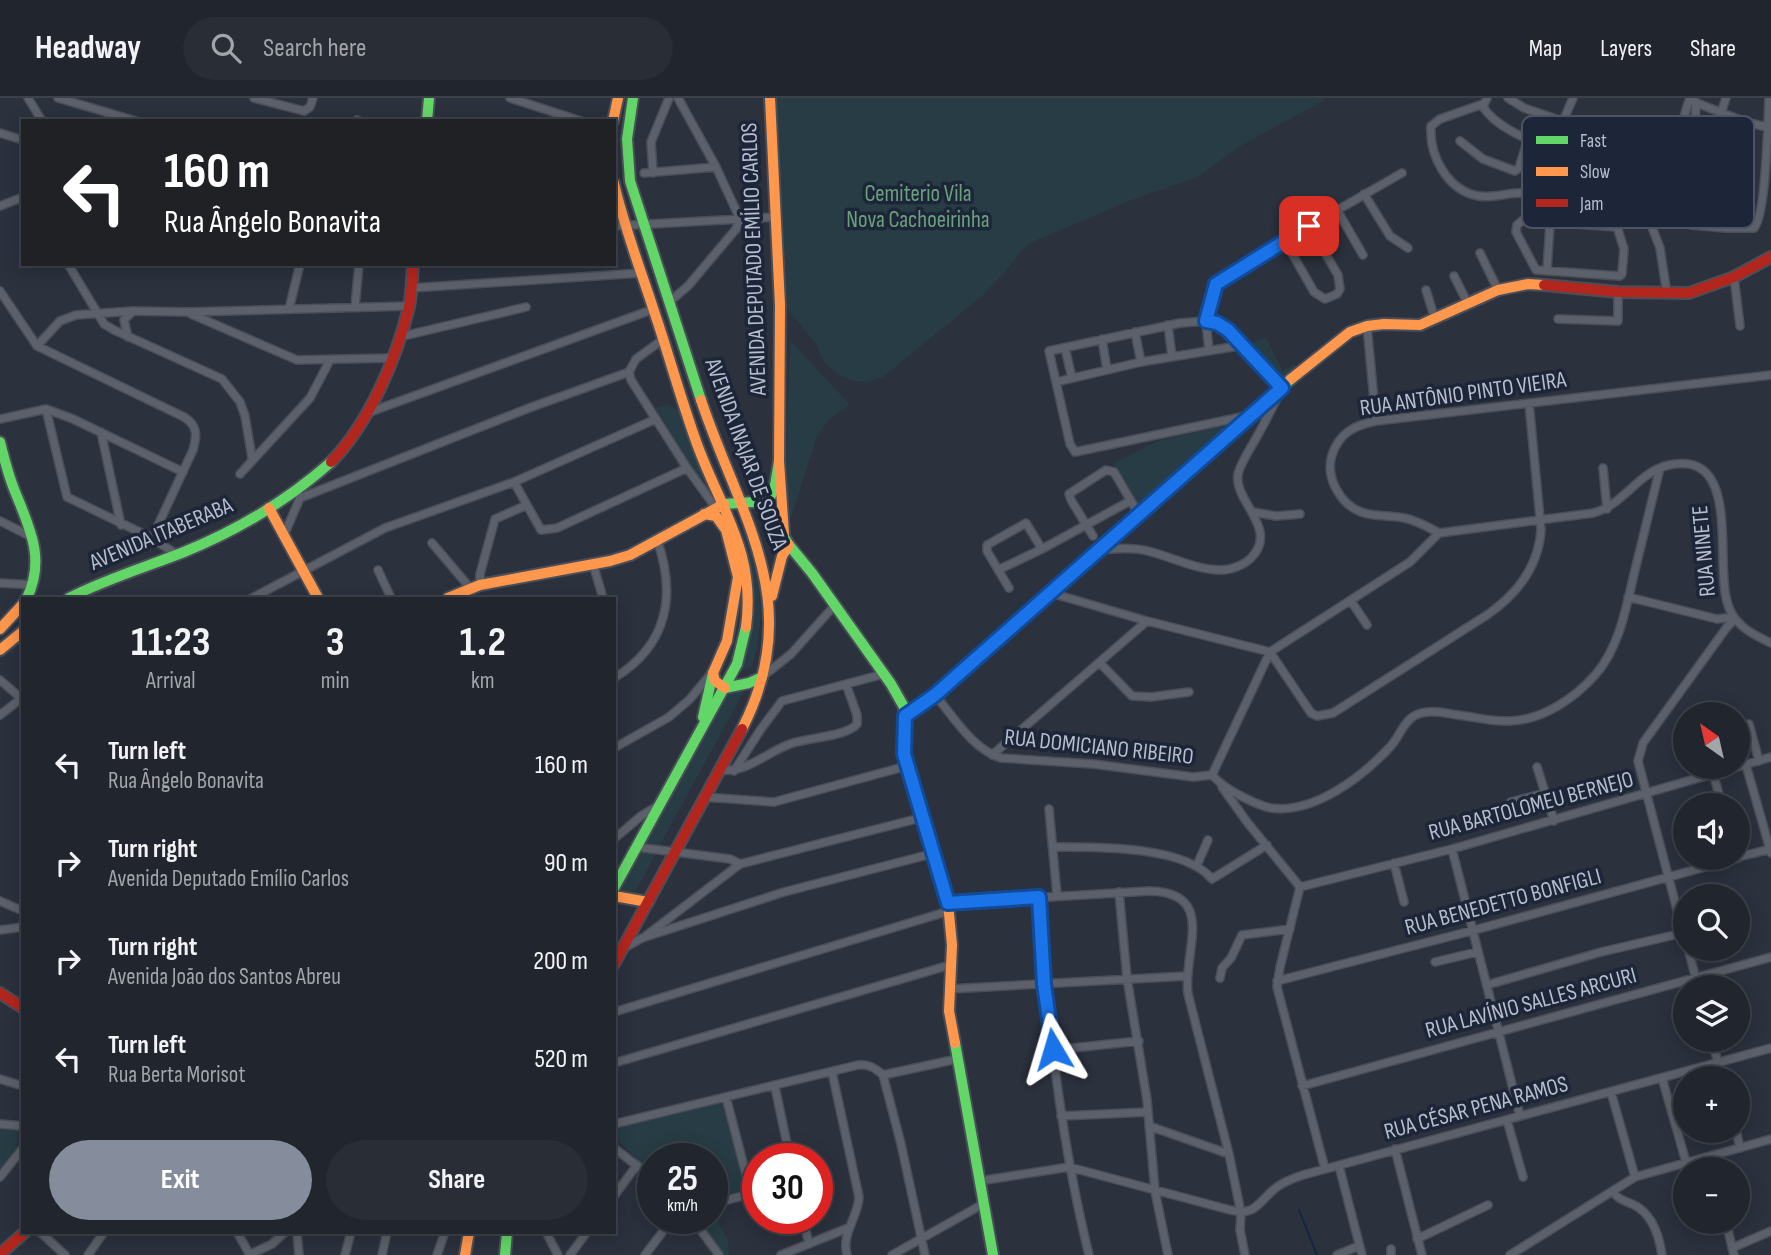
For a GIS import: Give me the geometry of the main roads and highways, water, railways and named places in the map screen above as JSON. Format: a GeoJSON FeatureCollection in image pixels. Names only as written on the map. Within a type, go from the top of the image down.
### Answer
{"type":"FeatureCollection","features":[{"type":"Feature","properties":{"kind":"main road"},"geometry":{"type":"LineString","coordinates":[[427,119],[429,98]]}},
{"type":"Feature","properties":{"kind":"main road"},"geometry":{"type":"LineString","coordinates":[[613,119],[618,98]]}},
{"type":"Feature","properties":{"kind":"main road","name":"AVENIDA INAJAR DE SOUZA"},"geometry":{"type":"LineString","coordinates":[[616,960],[743,726],[762,677],[769,637],[770,603],[765,567],[743,502],[717,446],[630,180],[626,135],[633,98]]}},
{"type":"Feature","properties":{"kind":"main road","name":"AVENIDA DEPUTADO EMÍLIO CARLOS"},"geometry":{"type":"LineString","coordinates":[[770,98],[779,305],[779,461],[787,541]]}},
{"type":"Feature","properties":{"kind":"main road"},"geometry":{"type":"LineString","coordinates":[[616,184],[622,186],[630,180]]}},
{"type":"Feature","properties":{"kind":"main road","name":"AVENIDA INAJAR DE SOUZA"},"geometry":{"type":"LineString","coordinates":[[616,197],[620,226],[654,309],[662,340],[720,506],[731,518],[742,547],[749,618],[737,664],[616,884]]}},
{"type":"Feature","properties":{"kind":"main road"},"geometry":{"type":"LineString","coordinates":[[905,716],[935,695],[1100,550],[1138,513],[1343,337],[1366,327],[1420,324],[1498,290],[1528,284],[1618,294],[1688,296],[1734,278],[1771,259]]}},
{"type":"Feature","properties":{"kind":"main road","name":"AVENIDA ITABERABA"},"geometry":{"type":"LineString","coordinates":[[71,597],[104,580],[219,536],[298,494],[348,445],[367,413],[409,306],[412,266]]}},
{"type":"Feature","properties":{"kind":"main road"},"geometry":{"type":"LineString","coordinates":[[1618,294],[1697,291],[1734,278]]}},
{"type":"Feature","properties":{"kind":"main road"},"geometry":{"type":"LineString","coordinates":[[1366,327],[1420,328],[1494,295],[1527,288],[1573,289]]}},
{"type":"Feature","properties":{"kind":"main road"},"geometry":{"type":"LineString","coordinates":[[0,442],[13,487],[34,538],[36,559],[33,585],[27,597]]}},
{"type":"Feature","properties":{"kind":"main road","name":"AVENIDA DEPUTADO EMÍLIO CARLOS"},"geometry":{"type":"LineString","coordinates":[[769,501],[779,461]]}},
{"type":"Feature","properties":{"kind":"main road"},"geometry":{"type":"LineString","coordinates":[[451,597],[476,587],[630,555],[720,506],[769,501],[773,519],[787,541],[901,699],[905,716],[903,739],[907,766],[935,853],[952,931],[949,1011],[993,1255]]}},
{"type":"Feature","properties":{"kind":"main road"},"geometry":{"type":"LineString","coordinates":[[269,508],[317,597]]}},
{"type":"Feature","properties":{"kind":"main road"},"geometry":{"type":"LineString","coordinates":[[704,514],[716,516],[724,525],[738,578]]}},
{"type":"Feature","properties":{"kind":"main road"},"geometry":{"type":"LineString","coordinates":[[702,727],[713,673],[727,642],[740,566],[731,518]]}},
{"type":"Feature","properties":{"kind":"main road"},"geometry":{"type":"LineString","coordinates":[[770,603],[787,541]]}},
{"type":"Feature","properties":{"kind":"main road"},"geometry":{"type":"LineString","coordinates":[[1,629],[21,606]]}},
{"type":"Feature","properties":{"kind":"main road"},"geometry":{"type":"LineString","coordinates":[[0,641],[18,634]]}},
{"type":"Feature","properties":{"kind":"main road"},"geometry":{"type":"LineString","coordinates":[[0,650],[18,634]]}},
{"type":"Feature","properties":{"kind":"main road"},"geometry":{"type":"LineString","coordinates":[[713,673],[715,681],[725,688],[762,677]]}},
{"type":"Feature","properties":{"kind":"main road"},"geometry":{"type":"LineString","coordinates":[[616,896],[648,902]]}},
{"type":"Feature","properties":{"kind":"main road"},"geometry":{"type":"LineString","coordinates":[[0,993],[21,1007]]}},
{"type":"Feature","properties":{"kind":"main road"},"geometry":{"type":"LineString","coordinates":[[0,1254],[23,1234]]}},
{"type":"Feature","properties":{"kind":"main road"},"geometry":{"type":"LineString","coordinates":[[465,1255],[469,1234]]}},
{"type":"Feature","properties":{"kind":"main road"},"geometry":{"type":"LineString","coordinates":[[505,1255],[509,1234]]}},
{"type":"Feature","properties":{"kind":"waterway"},"geometry":{"type":"LineString","coordinates":[[1299,1210],[1317,1255]]}},
{"type":"Feature","properties":{"kind":"park label","name":"Cemiterio Vila Nova Cachoeirinha"},"geometry":{"type":"Point","coordinates":[918,207]}}]}
